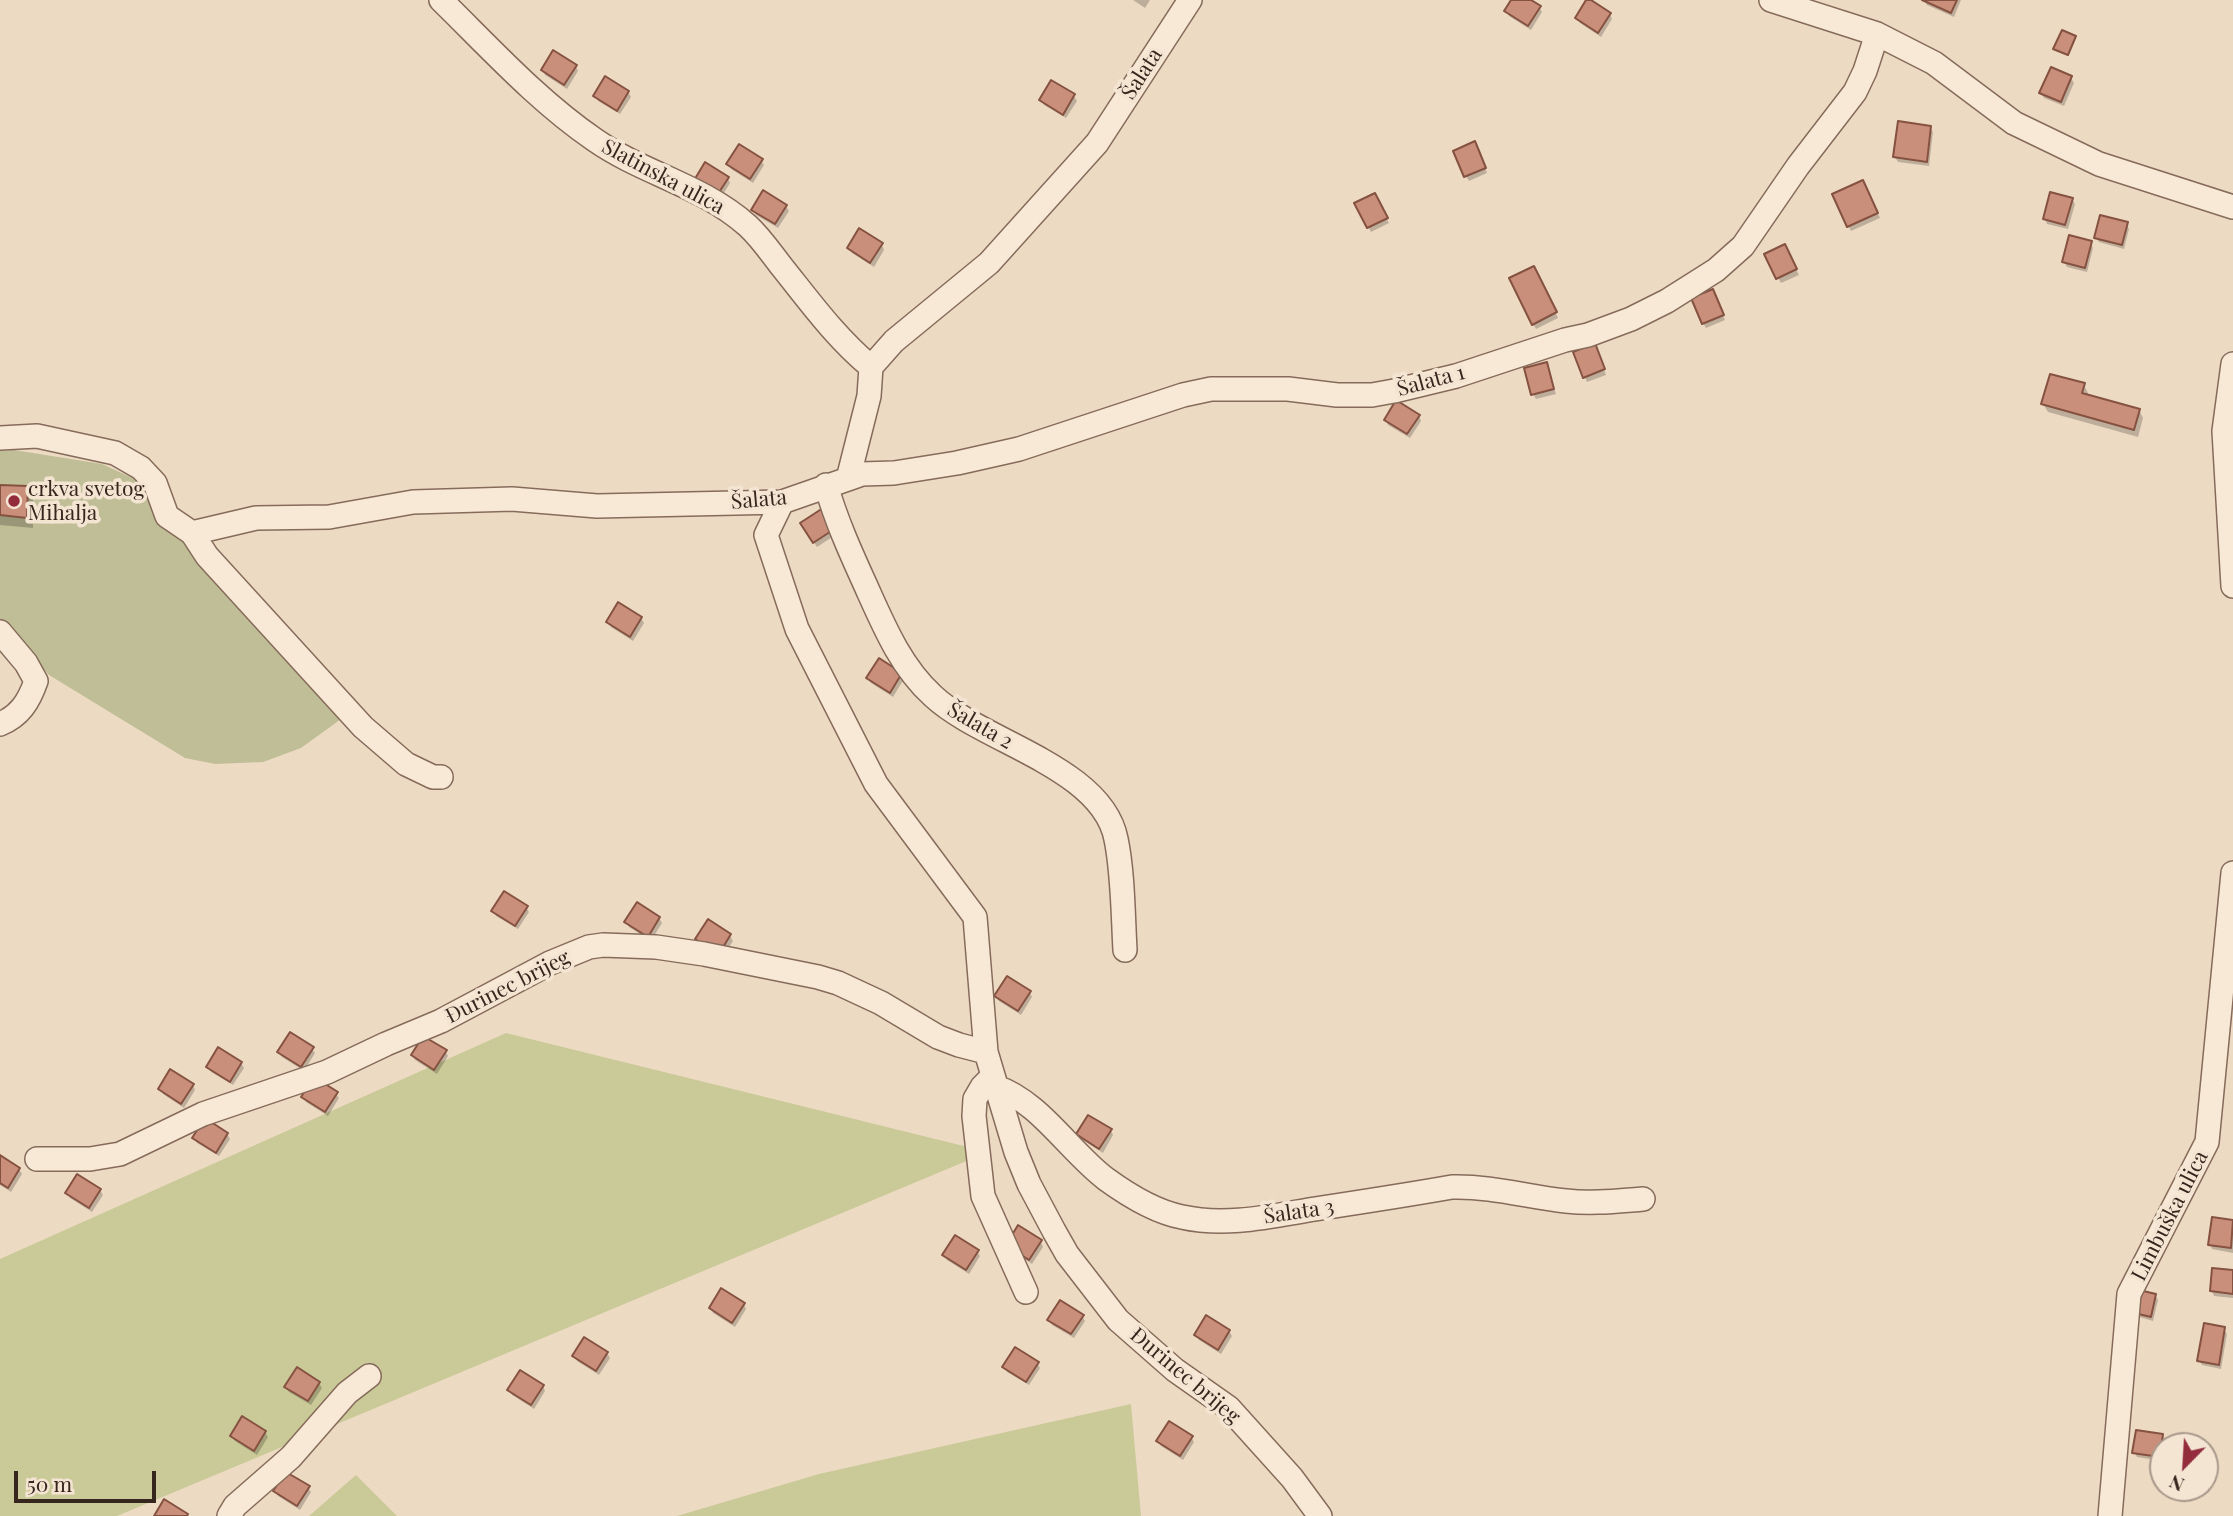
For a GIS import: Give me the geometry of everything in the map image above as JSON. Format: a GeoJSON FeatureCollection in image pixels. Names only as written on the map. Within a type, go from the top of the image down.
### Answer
{"type":"FeatureCollection","features":[{"type":"Feature","properties":{"kind":"street","name":"Slatinska ulica"},"geometry":{"type":"LineString","coordinates":[[441,0],[534,92],[595,140],[620,155],[704,194],[749,228],[831,328],[871,367]]}},
{"type":"Feature","properties":{"kind":"street","name":"Šalata"},"geometry":{"type":"LineString","coordinates":[[871,367],[894,341],[989,264],[1097,143],[1190,0]]}},
{"type":"Feature","properties":{"kind":"street"},"geometry":{"type":"LineString","coordinates":[[1771,0],[1877,34],[1934,63],[2014,123],[2099,164],[2233,206]]}},
{"type":"Feature","properties":{"kind":"street","name":"Šalata 1"},"geometry":{"type":"LineString","coordinates":[[837,482],[862,474],[894,473],[957,463],[1019,449],[1211,389],[1288,390],[1349,395],[1394,391],[1456,376],[1632,319],[1716,270],[1743,246],[1798,166],[1855,92],[1866,71],[1877,34]]}},
{"type":"Feature","properties":{"kind":"street"},"geometry":{"type":"LineString","coordinates":[[2233,364],[2224,431],[2233,586]]}},
{"type":"Feature","properties":{"kind":"street"},"geometry":{"type":"LineString","coordinates":[[837,482],[869,396],[871,367]]}},
{"type":"Feature","properties":{"kind":"street"},"geometry":{"type":"LineString","coordinates":[[0,438],[37,436],[115,453],[141,468],[155,483],[167,516],[192,533],[207,556],[362,727],[406,764],[433,777],[441,777]]}},
{"type":"Feature","properties":{"kind":"street","name":"Šalata"},"geometry":{"type":"LineString","coordinates":[[192,533],[256,518],[329,517],[413,502],[512,499],[597,506],[782,502],[837,482]]}},
{"type":"Feature","properties":{"kind":"street","name":"Šalata 2"},"geometry":{"type":"LineString","coordinates":[[837,482],[836,518],[891,642],[921,685],[959,716],[1063,772],[1088,791],[1106,813],[1116,839],[1125,950]]}},
{"type":"Feature","properties":{"kind":"street","name":"Đurinec brijeg"},"geometry":{"type":"LineString","coordinates":[[782,502],[766,535],[797,629],[876,784],[975,918],[986,1052],[1011,1139],[1029,1184],[1068,1254],[1118,1320],[1175,1370],[1229,1408],[1292,1478],[1320,1516]]}},
{"type":"Feature","properties":{"kind":"street"},"geometry":{"type":"LineString","coordinates":[[0,632],[26,663],[36,681],[29,701],[12,719],[0,724]]}},
{"type":"Feature","properties":{"kind":"street","name":"Limbuška ulica"},"geometry":{"type":"LineString","coordinates":[[2110,1516],[2129,1294],[2207,1142],[2233,873]]}},
{"type":"Feature","properties":{"kind":"street","name":"Đurinec brijeg"},"geometry":{"type":"LineString","coordinates":[[37,1159],[90,1159],[120,1154],[203,1114],[327,1072],[441,1021],[550,963],[589,947],[603,945],[656,947],[705,954],[818,976],[881,1003],[938,1037],[986,1052]]}},
{"type":"Feature","properties":{"kind":"street"},"geometry":{"type":"LineString","coordinates":[[994,1082],[982,1087],[975,1100],[974,1116],[983,1196],[1026,1292]]}},
{"type":"Feature","properties":{"kind":"street","name":"Šalata 3"},"geometry":{"type":"LineString","coordinates":[[994,1082],[1028,1106],[1104,1177],[1138,1199],[1180,1217],[1218,1221],[1274,1216],[1452,1186],[1480,1186],[1566,1201],[1600,1203],[1643,1199]]}},
{"type":"Feature","properties":{"kind":"street"},"geometry":{"type":"LineString","coordinates":[[229,1516],[235,1506],[291,1457],[348,1393],[369,1376]]}},
{"type":"Feature","properties":{"kind":"shaded area"},"geometry":{"type":"Polygon","coordinates":[[[506,1033],[988,1152],[117,1516],[0,1516],[0,1259],[506,1033]]]}},
{"type":"Feature","properties":{"kind":"shaded area"},"geometry":{"type":"Polygon","coordinates":[[[1131,1404],[1141,1516],[677,1516],[819,1474],[1131,1404]]]}},
{"type":"Feature","properties":{"kind":"shaded area"},"geometry":{"type":"Polygon","coordinates":[[[356,1475],[397,1516],[309,1516],[356,1475]]]}},
{"type":"Feature","properties":{"kind":"green space"},"geometry":{"type":"Polygon","coordinates":[[[14,450],[102,464],[137,480],[148,491],[160,526],[189,545],[348,714],[301,748],[263,762],[215,764],[185,758],[49,675],[0,619],[0,451],[14,450]]]}},
{"type":"Feature","properties":{"kind":"building"},"geometry":{"type":"Polygon","coordinates":[[[1511,0],[1531,0],[1541,6],[1528,26],[1504,11],[1511,0]]]}},
{"type":"Feature","properties":{"kind":"building"},"geometry":{"type":"Polygon","coordinates":[[[1586,0],[1591,0],[1611,13],[1598,33],[1575,18],[1586,0]]]}},
{"type":"Feature","properties":{"kind":"building"},"geometry":{"type":"Polygon","coordinates":[[[1922,0],[1957,0],[1951,13],[1922,0]]]}},
{"type":"Feature","properties":{"kind":"building"},"geometry":{"type":"Polygon","coordinates":[[[2062,30],[2076,36],[2068,55],[2053,49],[2062,30]]]}},
{"type":"Feature","properties":{"kind":"building"},"geometry":{"type":"Polygon","coordinates":[[[553,50],[577,65],[564,85],[541,70],[553,50]]]}},
{"type":"Feature","properties":{"kind":"building"},"geometry":{"type":"Polygon","coordinates":[[[2051,67],[2072,76],[2061,102],[2039,93],[2051,67]]]}},
{"type":"Feature","properties":{"kind":"building"},"geometry":{"type":"Polygon","coordinates":[[[605,76],[629,91],[617,111],[593,96],[605,76]]]}},
{"type":"Feature","properties":{"kind":"building"},"geometry":{"type":"Polygon","coordinates":[[[1051,80],[1075,94],[1063,115],[1039,100],[1051,80]]]}},
{"type":"Feature","properties":{"kind":"building"},"geometry":{"type":"Polygon","coordinates":[[[1898,121],[1931,126],[1927,162],[1893,157],[1898,121]]]}},
{"type":"Feature","properties":{"kind":"building"},"geometry":{"type":"Polygon","coordinates":[[[1475,141],[1486,168],[1464,177],[1453,151],[1475,141]]]}},
{"type":"Feature","properties":{"kind":"building"},"geometry":{"type":"Polygon","coordinates":[[[739,144],[763,159],[750,179],[726,164],[739,144]]]}},
{"type":"Feature","properties":{"kind":"building"},"geometry":{"type":"Polygon","coordinates":[[[705,162],[729,177],[716,197],[693,182],[705,162]]]}},
{"type":"Feature","properties":{"kind":"building"},"geometry":{"type":"Polygon","coordinates":[[[1863,180],[1878,213],[1847,227],[1832,194],[1863,180]]]}},
{"type":"Feature","properties":{"kind":"building"},"geometry":{"type":"Polygon","coordinates":[[[763,190],[787,205],[775,224],[751,210],[763,190]]]}},
{"type":"Feature","properties":{"kind":"building"},"geometry":{"type":"Polygon","coordinates":[[[2050,192],[2073,198],[2065,225],[2043,219],[2050,192]]]}},
{"type":"Feature","properties":{"kind":"building"},"geometry":{"type":"Polygon","coordinates":[[[1375,193],[1388,218],[1367,228],[1354,203],[1375,193]]]}},
{"type":"Feature","properties":{"kind":"building"},"geometry":{"type":"Polygon","coordinates":[[[2100,215],[2128,222],[2122,245],[2094,238],[2100,215]]]}},
{"type":"Feature","properties":{"kind":"building"},"geometry":{"type":"Polygon","coordinates":[[[859,228],[883,243],[870,263],[847,248],[859,228]]]}},
{"type":"Feature","properties":{"kind":"building"},"geometry":{"type":"Polygon","coordinates":[[[2069,235],[2092,241],[2085,268],[2062,262],[2069,235]]]}},
{"type":"Feature","properties":{"kind":"building"},"geometry":{"type":"Polygon","coordinates":[[[1785,244],[1797,269],[1776,279],[1764,254],[1785,244]]]}},
{"type":"Feature","properties":{"kind":"building"},"geometry":{"type":"Polygon","coordinates":[[[1534,266],[1557,312],[1532,325],[1509,278],[1534,266]]]}},
{"type":"Feature","properties":{"kind":"building"},"geometry":{"type":"Polygon","coordinates":[[[1713,289],[1724,315],[1702,324],[1691,298],[1713,289]]]}},
{"type":"Feature","properties":{"kind":"building"},"geometry":{"type":"Polygon","coordinates":[[[1595,343],[1605,369],[1583,378],[1573,352],[1595,343]]]}},
{"type":"Feature","properties":{"kind":"building"},"geometry":{"type":"Polygon","coordinates":[[[1547,362],[1554,389],[1531,395],[1524,368],[1547,362]]]}},
{"type":"Feature","properties":{"kind":"building"},"geometry":{"type":"Polygon","coordinates":[[[2050,374],[2085,383],[2082,393],[2140,409],[2134,430],[2041,404],[2050,374]]]}},
{"type":"Feature","properties":{"kind":"building"},"geometry":{"type":"Polygon","coordinates":[[[1396,400],[1420,415],[1407,434],[1384,420],[1396,400]]]}},
{"type":"Feature","properties":{"kind":"building","name":"crkva svetog Mihalja"},"geometry":{"type":"Polygon","coordinates":[[[0,485],[28,486],[27,518],[0,515],[0,485]]]}},
{"type":"Feature","properties":{"kind":"building"},"geometry":{"type":"Polygon","coordinates":[[[823,508],[836,528],[813,543],[800,523],[823,508]]]}},
{"type":"Feature","properties":{"kind":"building"},"geometry":{"type":"Polygon","coordinates":[[[618,602],[642,617],[630,637],[606,622],[618,602]]]}},
{"type":"Feature","properties":{"kind":"building"},"geometry":{"type":"Polygon","coordinates":[[[879,658],[902,673],[890,693],[866,678],[879,658]]]}},
{"type":"Feature","properties":{"kind":"building"},"geometry":{"type":"Polygon","coordinates":[[[504,891],[528,906],[515,926],[491,911],[504,891]]]}},
{"type":"Feature","properties":{"kind":"building"},"geometry":{"type":"Polygon","coordinates":[[[637,902],[660,917],[648,937],[624,922],[637,902]]]}},
{"type":"Feature","properties":{"kind":"building"},"geometry":{"type":"Polygon","coordinates":[[[708,919],[731,934],[719,954],[695,939],[708,919]]]}},
{"type":"Feature","properties":{"kind":"building"},"geometry":{"type":"Polygon","coordinates":[[[1007,976],[1031,991],[1018,1011],[994,996],[1007,976]]]}},
{"type":"Feature","properties":{"kind":"building"},"geometry":{"type":"Polygon","coordinates":[[[290,1032],[314,1047],[301,1067],[277,1052],[290,1032]]]}},
{"type":"Feature","properties":{"kind":"building"},"geometry":{"type":"Polygon","coordinates":[[[423,1036],[447,1050],[434,1070],[411,1055],[423,1036]]]}},
{"type":"Feature","properties":{"kind":"building"},"geometry":{"type":"Polygon","coordinates":[[[218,1047],[242,1062],[230,1082],[206,1067],[218,1047]]]}},
{"type":"Feature","properties":{"kind":"building"},"geometry":{"type":"Polygon","coordinates":[[[170,1069],[194,1084],[181,1104],[158,1089],[170,1069]]]}},
{"type":"Feature","properties":{"kind":"building"},"geometry":{"type":"Polygon","coordinates":[[[314,1077],[338,1092],[325,1112],[301,1097],[314,1077]]]}},
{"type":"Feature","properties":{"kind":"building"},"geometry":{"type":"Polygon","coordinates":[[[1088,1115],[1112,1129],[1099,1149],[1076,1134],[1088,1115]]]}},
{"type":"Feature","properties":{"kind":"building"},"geometry":{"type":"Polygon","coordinates":[[[205,1118],[228,1133],[216,1153],[192,1138],[205,1118]]]}},
{"type":"Feature","properties":{"kind":"building"},"geometry":{"type":"Polygon","coordinates":[[[0,1155],[20,1168],[8,1188],[0,1183],[0,1155]]]}},
{"type":"Feature","properties":{"kind":"building"},"geometry":{"type":"Polygon","coordinates":[[[77,1174],[101,1189],[89,1208],[65,1193],[77,1174]]]}},
{"type":"Feature","properties":{"kind":"building"},"geometry":{"type":"Polygon","coordinates":[[[2212,1217],[2233,1220],[2231,1248],[2208,1245],[2212,1217]]]}},
{"type":"Feature","properties":{"kind":"building"},"geometry":{"type":"Polygon","coordinates":[[[1018,1225],[1042,1240],[1029,1260],[1006,1245],[1018,1225]]]}},
{"type":"Feature","properties":{"kind":"building"},"geometry":{"type":"Polygon","coordinates":[[[955,1235],[979,1250],[966,1270],[942,1255],[955,1235]]]}},
{"type":"Feature","properties":{"kind":"building"},"geometry":{"type":"Polygon","coordinates":[[[2212,1268],[2233,1270],[2233,1294],[2210,1291],[2212,1268]]]}},
{"type":"Feature","properties":{"kind":"building"},"geometry":{"type":"Polygon","coordinates":[[[721,1288],[745,1303],[732,1323],[709,1308],[721,1288]]]}},
{"type":"Feature","properties":{"kind":"building"},"geometry":{"type":"Polygon","coordinates":[[[2139,1290],[2156,1294],[2151,1317],[2134,1313],[2139,1290]]]}},
{"type":"Feature","properties":{"kind":"building"},"geometry":{"type":"Polygon","coordinates":[[[1060,1300],[1084,1315],[1071,1334],[1047,1320],[1060,1300]]]}},
{"type":"Feature","properties":{"kind":"building"},"geometry":{"type":"Polygon","coordinates":[[[1206,1315],[1230,1330],[1218,1350],[1194,1335],[1206,1315]]]}},
{"type":"Feature","properties":{"kind":"building"},"geometry":{"type":"Polygon","coordinates":[[[2204,1323],[2225,1327],[2219,1365],[2197,1361],[2204,1323]]]}},
{"type":"Feature","properties":{"kind":"building"},"geometry":{"type":"Polygon","coordinates":[[[584,1337],[608,1352],[596,1371],[572,1356],[584,1337]]]}},
{"type":"Feature","properties":{"kind":"building"},"geometry":{"type":"Polygon","coordinates":[[[1015,1347],[1039,1362],[1026,1382],[1002,1367],[1015,1347]]]}},
{"type":"Feature","properties":{"kind":"building"},"geometry":{"type":"Polygon","coordinates":[[[297,1367],[320,1382],[308,1401],[284,1387],[297,1367]]]}},
{"type":"Feature","properties":{"kind":"building"},"geometry":{"type":"Polygon","coordinates":[[[520,1370],[544,1385],[531,1405],[507,1390],[520,1370]]]}},
{"type":"Feature","properties":{"kind":"building"},"geometry":{"type":"Polygon","coordinates":[[[242,1416],[266,1431],[254,1451],[230,1436],[242,1416]]]}},
{"type":"Feature","properties":{"kind":"building"},"geometry":{"type":"Polygon","coordinates":[[[1169,1421],[1193,1436],[1180,1456],[1156,1441],[1169,1421]]]}},
{"type":"Feature","properties":{"kind":"building"},"geometry":{"type":"Polygon","coordinates":[[[2136,1430],[2150,1432],[2149,1455],[2132,1453],[2136,1430]]]}},
{"type":"Feature","properties":{"kind":"building"},"geometry":{"type":"Polygon","coordinates":[[[286,1472],[310,1486],[297,1506],[273,1491],[286,1472]]]}},
{"type":"Feature","properties":{"kind":"building"},"geometry":{"type":"Polygon","coordinates":[[[164,1499],[188,1514],[187,1516],[154,1516],[164,1499]]]}},
{"type":"Feature","properties":{"kind":"place","name":"crkva svetog Mihalja"},"geometry":{"type":"Point","coordinates":[14,501]}}]}
